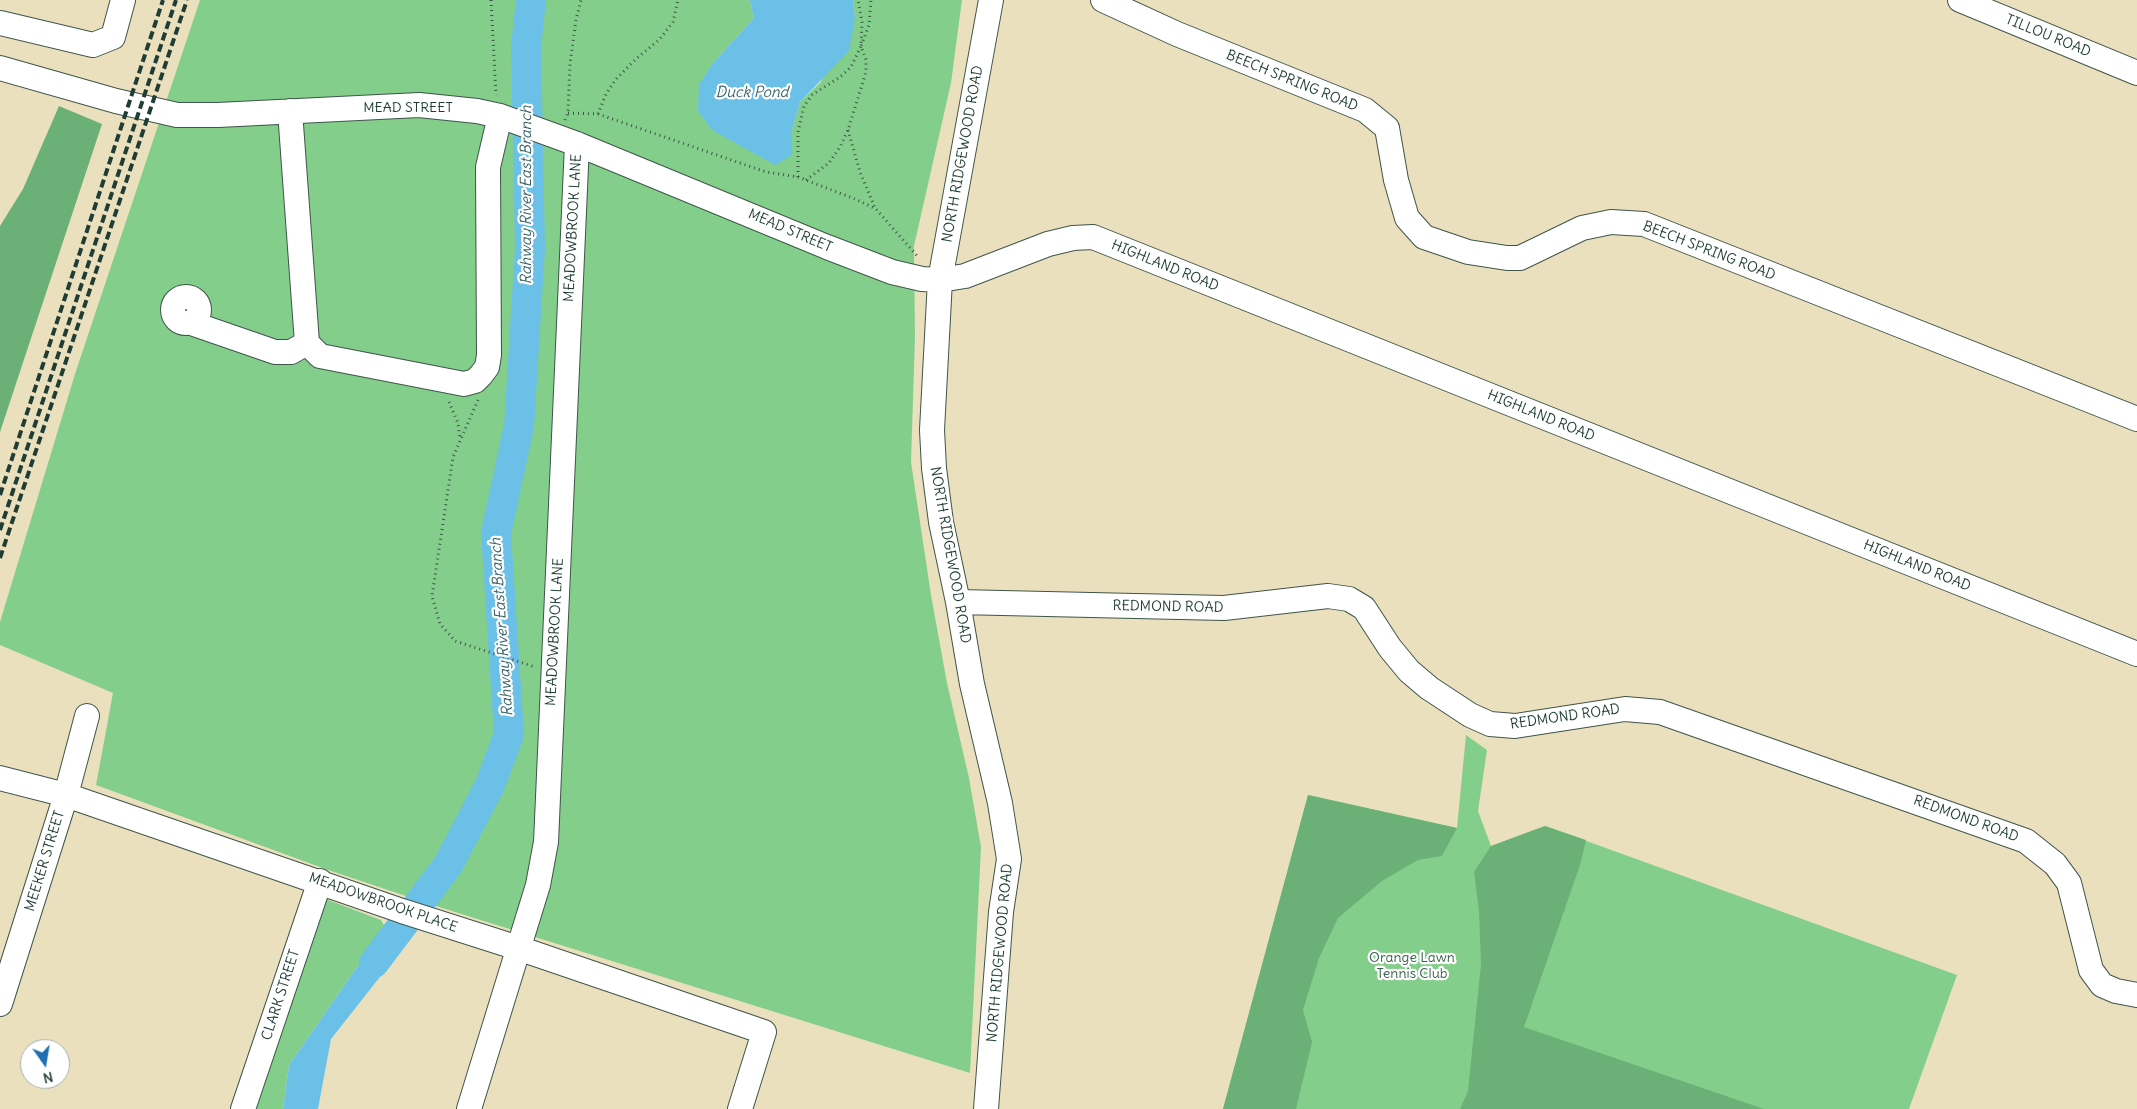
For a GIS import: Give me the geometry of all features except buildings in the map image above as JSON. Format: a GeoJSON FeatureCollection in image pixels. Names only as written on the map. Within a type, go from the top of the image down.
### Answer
{"type":"FeatureCollection","features":[{"type":"Feature","properties":{"kind":"street"},"geometry":{"type":"LineString","coordinates":[[0,23],[93,45],[113,37],[123,0]]}},
{"type":"Feature","properties":{"kind":"street"},"geometry":{"type":"LineString","coordinates":[[989,11],[1008,0]]}},
{"type":"Feature","properties":{"kind":"street","name":"BEECH SPRING ROAD"},"geometry":{"type":"LineString","coordinates":[[1103,0],[1177,34],[1364,110],[1386,128],[1396,180],[1407,218],[1424,237],[1468,252],[1520,258],[1582,228],[1611,222],[1644,224],[2137,420]]}},
{"type":"Feature","properties":{"kind":"street","name":"TILLOU ROAD"},"geometry":{"type":"LineString","coordinates":[[1960,0],[2137,73]]}},
{"type":"Feature","properties":{"kind":"street","name":"NORTH RIDGEWOOD ROAD"},"geometry":{"type":"LineString","coordinates":[[986,1109],[1001,912],[1009,859],[1000,803],[972,684],[958,602],[941,522],[934,468],[932,430],[940,280],[989,11]]}},
{"type":"Feature","properties":{"kind":"street","name":"MEAD STREET"},"geometry":{"type":"LineString","coordinates":[[0,68],[116,101],[177,115],[419,105],[503,113],[553,129],[577,144],[892,272],[922,279],[940,280]]}},
{"type":"Feature","properties":{"kind":"street"},"geometry":{"type":"LineString","coordinates":[[290,111],[308,343],[320,356],[464,384],[475,381],[481,375],[486,367],[489,355],[488,167],[503,113]]}},
{"type":"Feature","properties":{"kind":"street","name":"MEADOWBROOK LANE"},"geometry":{"type":"LineString","coordinates":[[469,1109],[538,885],[546,842],[577,144]]}},
{"type":"Feature","properties":{"kind":"street","name":"HIGHLAND ROAD"},"geometry":{"type":"LineString","coordinates":[[940,280],[965,276],[1048,244],[1073,238],[1093,237],[2137,654]]}},
{"type":"Feature","properties":{"kind":"street"},"geometry":{"type":"LineString","coordinates":[[191,323],[275,352],[292,352],[308,343]]}},
{"type":"Feature","properties":{"kind":"street","name":"REDMOND ROAD"},"geometry":{"type":"LineString","coordinates":[[958,602],[1224,608],[1321,597],[1349,599],[1364,608],[1390,648],[1410,671],[1429,688],[1470,715],[1490,724],[1515,726],[1625,709],[1660,712],[2026,841],[2056,864],[2069,883],[2091,970],[2102,985],[2116,991],[2137,995]]}},
{"type":"Feature","properties":{"kind":"street","name":"MEEKER STREET"},"geometry":{"type":"LineString","coordinates":[[0,1004],[66,794],[87,716]]}},
{"type":"Feature","properties":{"kind":"street","name":"MEADOWBROOK PLACE"},"geometry":{"type":"LineString","coordinates":[[0,778],[66,794],[402,911],[518,948],[764,1032],[740,1109]]}},
{"type":"Feature","properties":{"kind":"street","name":"CLARK STREET"},"geometry":{"type":"LineString","coordinates":[[243,1109],[320,881]]}},
{"type":"Feature","properties":{"kind":"path"},"geometry":{"type":"LineString","coordinates":[[491,0],[503,113]]}},
{"type":"Feature","properties":{"kind":"path"},"geometry":{"type":"LineString","coordinates":[[553,129],[568,113],[570,64],[576,20],[581,0]]}},
{"type":"Feature","properties":{"kind":"path"},"geometry":{"type":"LineString","coordinates":[[598,114],[606,94],[616,79],[659,40],[673,22],[678,0]]}},
{"type":"Feature","properties":{"kind":"path"},"geometry":{"type":"LineString","coordinates":[[806,180],[829,163],[840,147],[848,130],[866,72],[866,60],[861,46],[862,22],[858,0]]}},
{"type":"Feature","properties":{"kind":"path"},"geometry":{"type":"LineString","coordinates":[[798,177],[798,132],[804,106],[812,95],[852,67],[869,25],[871,0]]}},
{"type":"Feature","properties":{"kind":"path"},"geometry":{"type":"LineString","coordinates":[[568,113],[598,114],[766,172],[798,177],[876,209]]}},
{"type":"Feature","properties":{"kind":"path"},"geometry":{"type":"LineString","coordinates":[[848,130],[860,172],[876,209],[940,280]]}},
{"type":"Feature","properties":{"kind":"path"},"geometry":{"type":"LineString","coordinates":[[482,392],[453,456],[432,596],[440,624],[455,641],[530,667]]}},
{"type":"Feature","properties":{"kind":"path"},"geometry":{"type":"LineString","coordinates":[[449,402],[458,423],[460,439]]}},
{"type":"Feature","properties":{"kind":"path"},"geometry":{"type":"LineString","coordinates":[[534,676],[535,667]]}},
{"type":"Feature","properties":{"kind":"green space"},"geometry":{"type":"Polygon","coordinates":[[[200,0],[748,0],[750,1],[754,18],[713,63],[792,155],[792,130],[800,102],[820,83],[855,17],[853,0],[962,0],[951,83],[914,246],[915,337],[911,462],[931,595],[947,683],[969,778],[981,847],[970,1073],[439,907],[328,870],[96,785],[113,693],[0,645],[0,622],[75,374],[200,0]]]}},
{"type":"Feature","properties":{"kind":"green space"},"geometry":{"type":"Polygon","coordinates":[[[59,106],[102,124],[0,432],[0,226],[23,189],[59,106]]]}},
{"type":"Feature","properties":{"kind":"green space","name":"Orange Lawn Tennis Club"},"geometry":{"type":"Polygon","coordinates":[[[1466,735],[1487,750],[1478,811],[1491,846],[1545,826],[1957,975],[1909,1109],[1223,1109],[1308,795],[1457,828],[1466,735]]]}},
{"type":"Feature","properties":{"kind":"green space"},"geometry":{"type":"Polygon","coordinates":[[[1308,795],[1457,828],[1442,856],[1418,860],[1382,881],[1338,918],[1319,958],[1303,1010],[1312,1042],[1296,1109],[1223,1109],[1308,795]]]}},
{"type":"Feature","properties":{"kind":"green space"},"geometry":{"type":"Polygon","coordinates":[[[1545,826],[1586,840],[1580,865],[1524,1027],[1764,1109],[1460,1109],[1468,1091],[1481,964],[1479,911],[1474,872],[1491,846],[1545,826]]]}},
{"type":"Feature","properties":{"kind":"green space"},"geometry":{"type":"Polygon","coordinates":[[[323,898],[381,920],[385,927],[289,1065],[283,1109],[255,1109],[323,898]]]}},
{"type":"Feature","properties":{"kind":"water","name":"Duck Pond"},"geometry":{"type":"Polygon","coordinates":[[[748,0],[853,0],[855,17],[849,51],[800,102],[792,130],[792,155],[775,165],[712,130],[698,111],[699,84],[713,63],[754,18],[750,1],[748,0]]]}},
{"type":"Feature","properties":{"kind":"water"},"geometry":{"type":"Polygon","coordinates":[[[385,927],[413,935],[331,1039],[318,1109],[283,1109],[289,1065],[385,927]]]}},
{"type":"Feature","properties":{"kind":"waterway","name":"Rahway River East Branch"},"geometry":{"type":"LineString","coordinates":[[374,963],[448,865],[490,785],[509,734],[496,533],[519,426],[530,248],[526,46],[531,0]]}},
{"type":"Feature","properties":{"kind":"railway"},"geometry":{"type":"LineString","coordinates":[[0,495],[163,0]]}},
{"type":"Feature","properties":{"kind":"railway"},"geometry":{"type":"LineString","coordinates":[[0,530],[176,0]]}},
{"type":"Feature","properties":{"kind":"railway"},"geometry":{"type":"LineString","coordinates":[[0,558],[187,0]]}}]}
